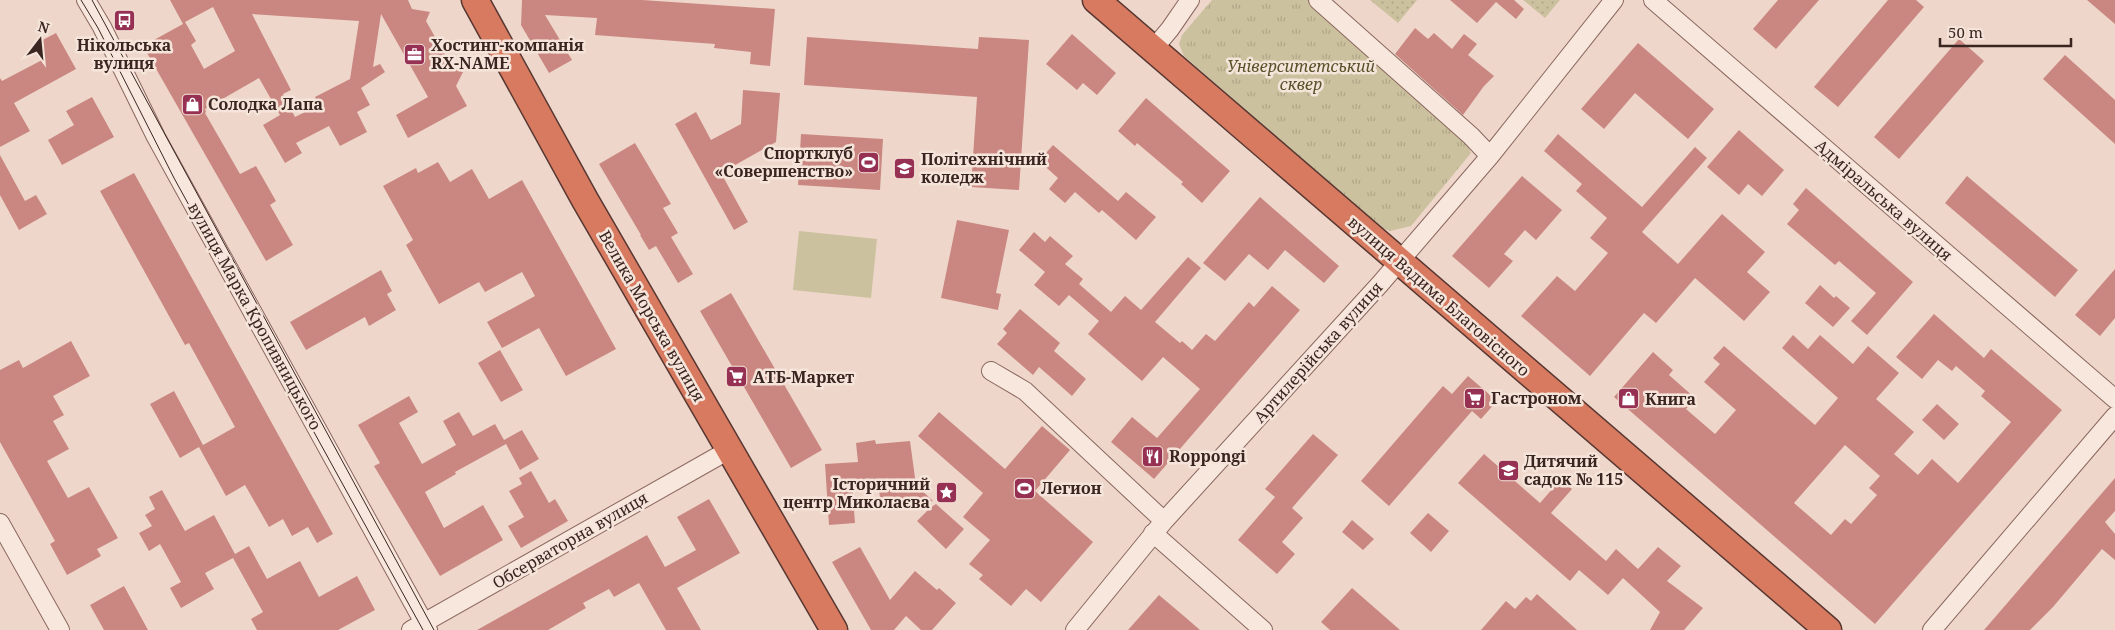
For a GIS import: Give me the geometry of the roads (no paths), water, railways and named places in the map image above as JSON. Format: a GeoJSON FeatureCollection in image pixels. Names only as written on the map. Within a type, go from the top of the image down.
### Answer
{"type":"FeatureCollection","features":[{"type":"Feature","properties":{"kind":"highway","name":"Велика Морська вулиця"},"geometry":{"type":"LineString","coordinates":[[475,0],[585,200],[834,630]]}},
{"type":"Feature","properties":{"kind":"highway","name":"вулиця Вадима Благовісного"},"geometry":{"type":"LineString","coordinates":[[1096,0],[1828,630]]}},
{"type":"Feature","properties":{"kind":"street","name":"вулиця Марка Кропивницького"},"geometry":{"type":"LineString","coordinates":[[86,0],[102,27],[156,137],[421,628]]}},
{"type":"Feature","properties":{"kind":"street"},"geometry":{"type":"LineString","coordinates":[[1154,48],[1190,0]]}},
{"type":"Feature","properties":{"kind":"street"},"geometry":{"type":"LineString","coordinates":[[1318,0],[1471,136],[1490,156]]}},
{"type":"Feature","properties":{"kind":"street","name":"Артилерійська вулиця"},"geometry":{"type":"LineString","coordinates":[[1075,630],[1158,527],[1399,261],[1490,156],[1614,0]]}},
{"type":"Feature","properties":{"kind":"street","name":"Адміральська вулиця"},"geometry":{"type":"LineString","coordinates":[[1652,0],[2115,399]]}},
{"type":"Feature","properties":{"kind":"street"},"geometry":{"type":"LineString","coordinates":[[991,371],[1025,391],[1158,527],[1263,630]]}},
{"type":"Feature","properties":{"kind":"street"},"geometry":{"type":"LineString","coordinates":[[1932,630],[2115,416]]}},
{"type":"Feature","properties":{"kind":"street","name":"Обсерваторна вулиця"},"geometry":{"type":"LineString","coordinates":[[421,628],[729,450]]}},
{"type":"Feature","properties":{"kind":"street"},"geometry":{"type":"LineString","coordinates":[[0,523],[60,630]]}},
{"type":"Feature","properties":{"kind":"tram line"},"geometry":{"type":"LineString","coordinates":[[81,0],[98,28],[174,178],[423,630]]}},
{"type":"Feature","properties":{"kind":"tram line"},"geometry":{"type":"LineString","coordinates":[[92,0],[434,630]]}},
{"type":"Feature","properties":{"kind":"place","name":"Нікольська вулиця"},"geometry":{"type":"Point","coordinates":[124,21]}},
{"type":"Feature","properties":{"kind":"place","name":"Хостинг-компанія RX-NAME"},"geometry":{"type":"Point","coordinates":[415,54]}},
{"type":"Feature","properties":{"kind":"place","name":"Солодка Лапа"},"geometry":{"type":"Point","coordinates":[192,104]}},
{"type":"Feature","properties":{"kind":"place","name":"Спортклуб «Совершенство»"},"geometry":{"type":"Point","coordinates":[869,162]}},
{"type":"Feature","properties":{"kind":"place","name":"Політехнічний коледж"},"geometry":{"type":"Point","coordinates":[905,168]}},
{"type":"Feature","properties":{"kind":"place","name":"АТБ-Маркет"},"geometry":{"type":"Point","coordinates":[737,377]}},
{"type":"Feature","properties":{"kind":"place","name":"Гастроном"},"geometry":{"type":"Point","coordinates":[1475,398]}},
{"type":"Feature","properties":{"kind":"place","name":"Книга"},"geometry":{"type":"Point","coordinates":[1629,399]}},
{"type":"Feature","properties":{"kind":"place","name":"Roppongi"},"geometry":{"type":"Point","coordinates":[1153,456]}},
{"type":"Feature","properties":{"kind":"place","name":"Дитячий садок № 115"},"geometry":{"type":"Point","coordinates":[1508,470]}},
{"type":"Feature","properties":{"kind":"place","name":"Легион"},"geometry":{"type":"Point","coordinates":[1025,488]}},
{"type":"Feature","properties":{"kind":"place","name":"Історичний центр Миколаєва"},"geometry":{"type":"Point","coordinates":[946,493]}},
{"type":"Feature","properties":{"kind":"park label","name":"Університетський сквер"},"geometry":{"type":"Point","coordinates":[1301,75]}}]}
